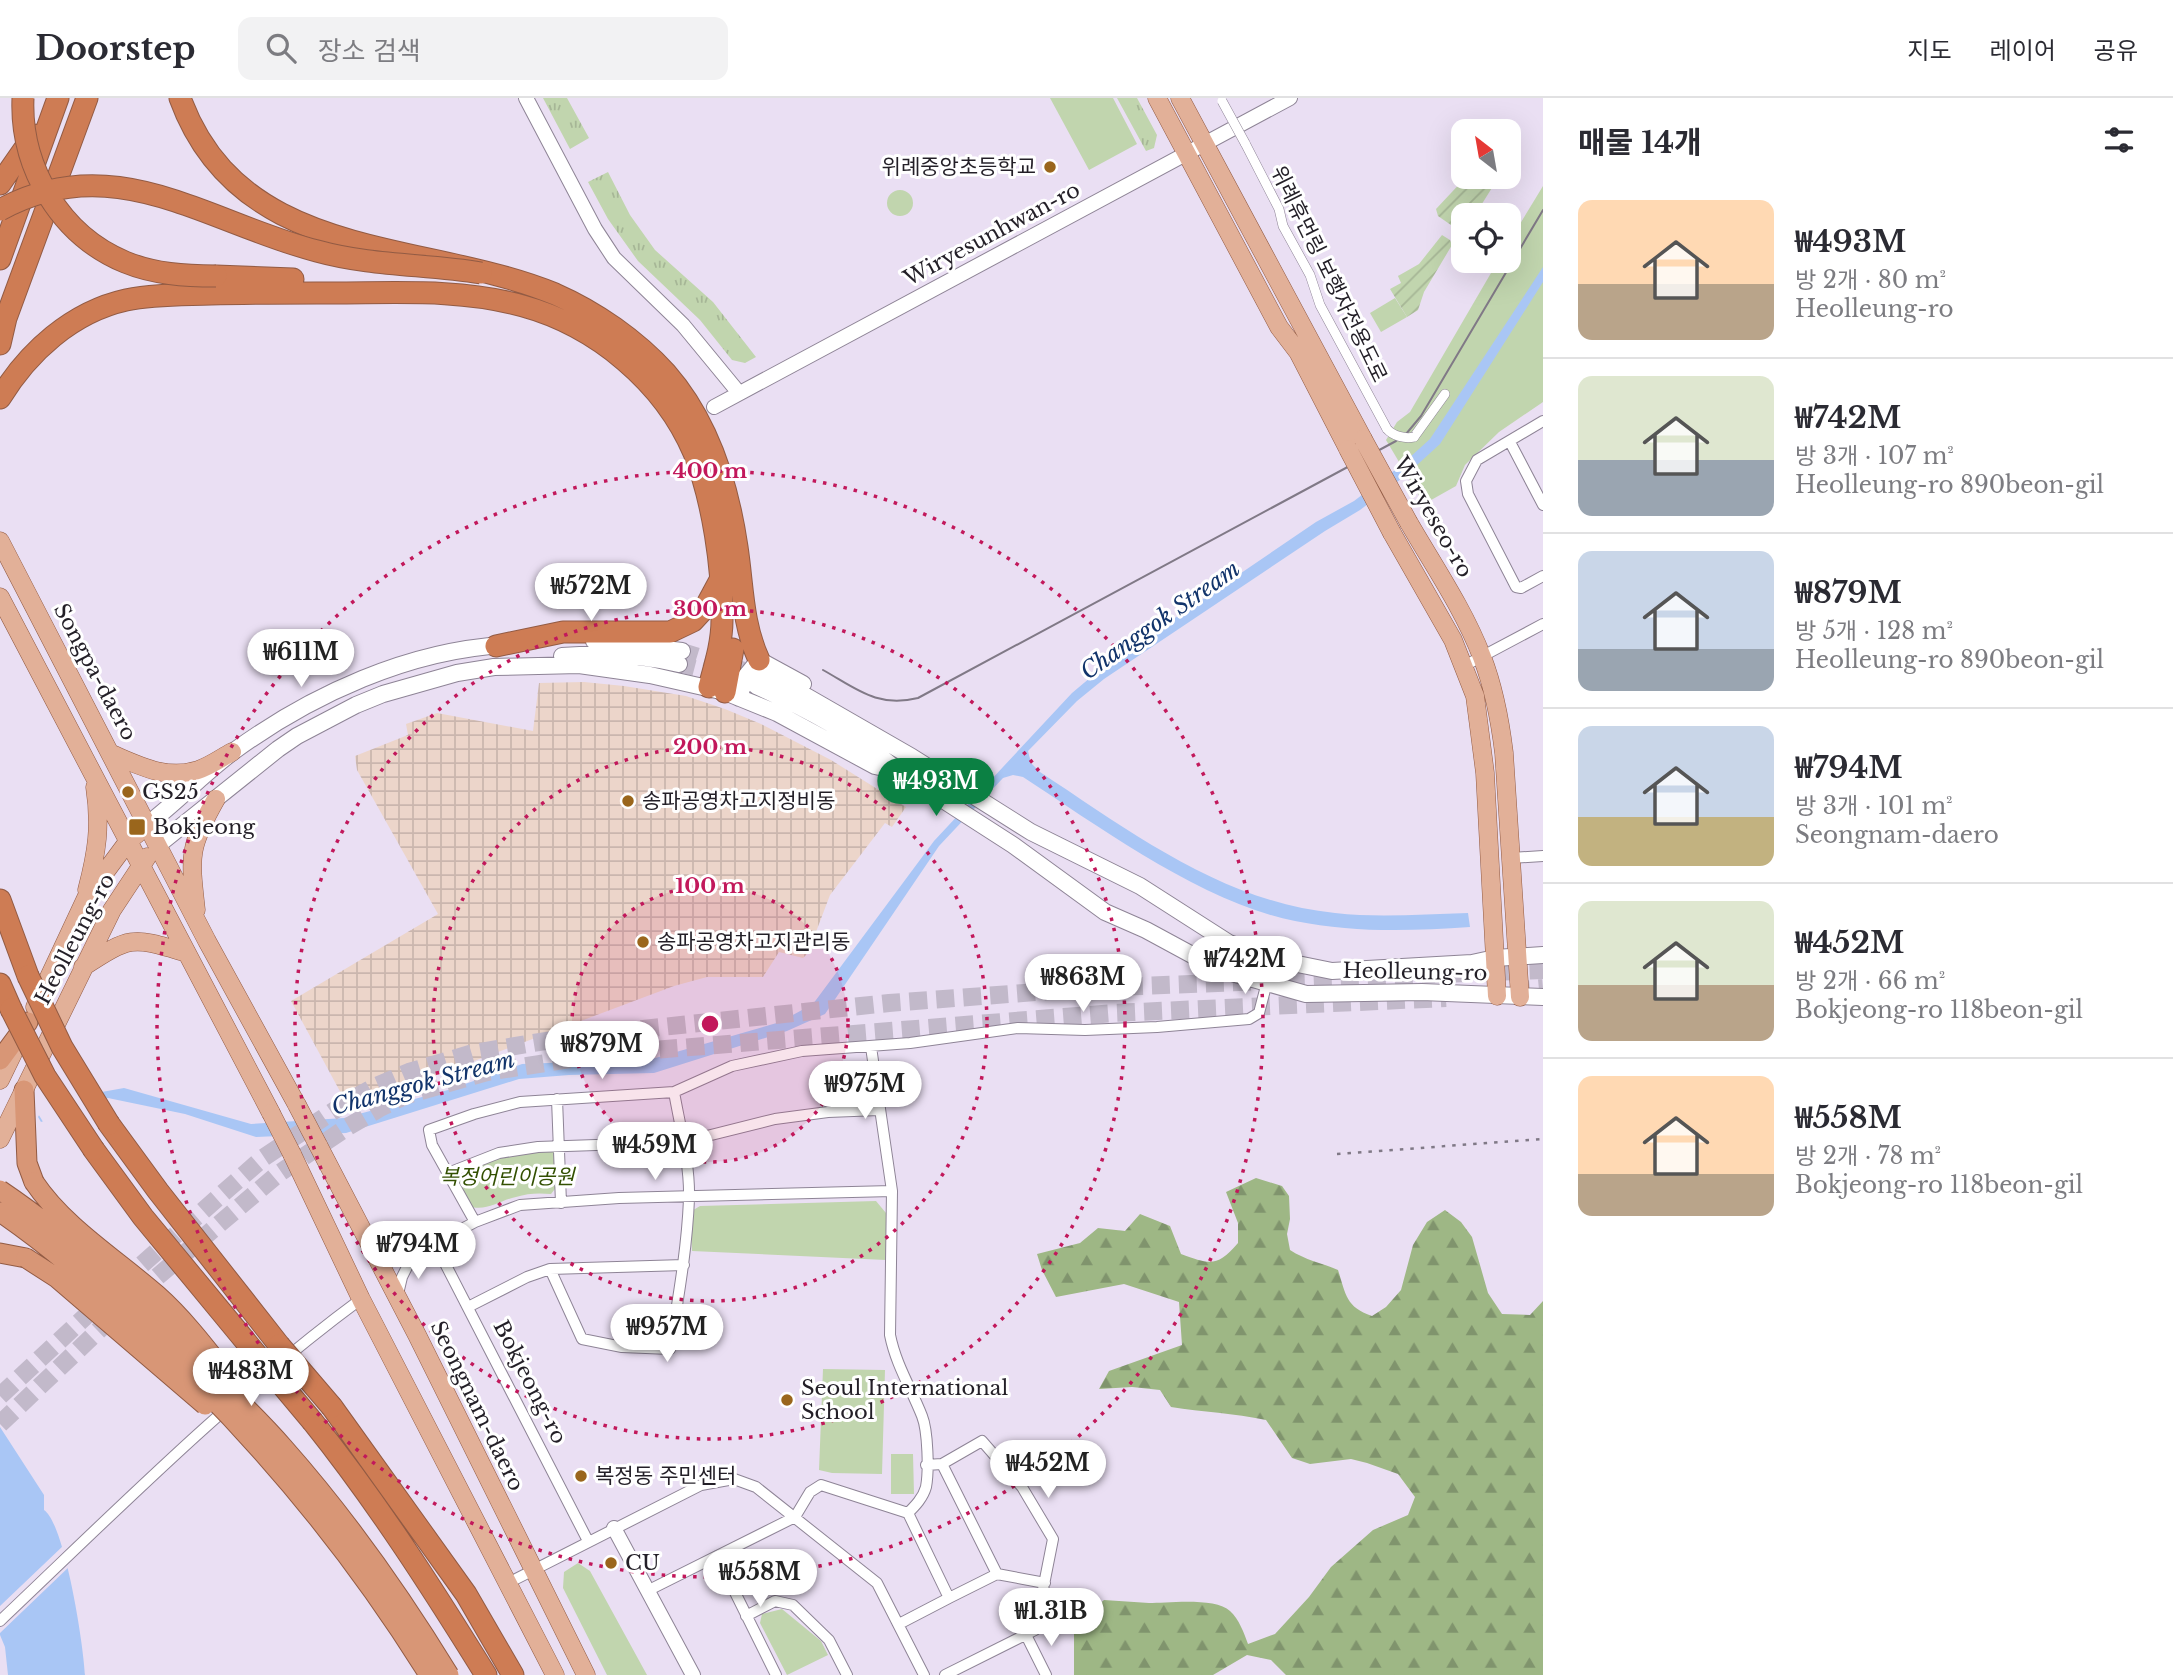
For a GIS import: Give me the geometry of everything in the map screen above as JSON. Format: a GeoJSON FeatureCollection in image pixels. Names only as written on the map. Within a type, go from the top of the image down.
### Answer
{"type":"FeatureCollection","features":[{"type":"Feature","properties":{"kind":"highway"},"geometry":{"type":"LineString","coordinates":[[23,98],[23,116],[30,155],[50,199],[78,231],[107,253],[126,262],[150,270],[180,275],[425,285],[458,289],[540,311],[588,334],[620,356],[650,386],[682,431],[698,463],[757,673]]}},
{"type":"Feature","properties":{"kind":"highway"},"geometry":{"type":"LineString","coordinates":[[0,344],[6,318],[86,98]]}},
{"type":"Feature","properties":{"kind":"highway"},"geometry":{"type":"LineString","coordinates":[[180,98],[190,122],[221,168],[246,191],[280,215],[342,238],[541,289],[580,306],[631,340],[672,380],[694,413],[716,458],[737,543],[720,647],[724,692]]}},
{"type":"Feature","properties":{"kind":"highway"},"geometry":{"type":"LineString","coordinates":[[0,184],[57,101]]}},
{"type":"Feature","properties":{"kind":"highway"},"geometry":{"type":"LineString","coordinates":[[0,260],[57,101]]}},
{"type":"Feature","properties":{"kind":"highway"},"geometry":{"type":"LineString","coordinates":[[0,210],[31,196],[56,189],[101,185],[123,187],[159,195],[258,233],[315,251],[363,261],[481,273]]}},
{"type":"Feature","properties":{"kind":"highway"},"geometry":{"type":"LineString","coordinates":[[0,398],[38,350],[72,323],[114,304],[162,295],[454,293],[492,298]]}},
{"type":"Feature","properties":{"kind":"highway"},"geometry":{"type":"LineString","coordinates":[[495,656],[563,632],[670,632],[693,621],[729,581]]}},
{"type":"Feature","properties":{"kind":"highway"},"geometry":{"type":"LineString","coordinates":[[0,900],[28,976],[62,1047],[109,1124],[279,1345],[332,1407],[466,1594],[513,1675]]}},
{"type":"Feature","properties":{"kind":"highway"},"geometry":{"type":"LineString","coordinates":[[0,984],[19,1016],[45,1076],[94,1150],[143,1217],[356,1476],[418,1566],[486,1675]]}},
{"type":"Feature","properties":{"kind":"highway"},"geometry":{"type":"LineString","coordinates":[[4,1053],[19,1016]]}},
{"type":"Feature","properties":{"kind":"highway"},"geometry":{"type":"LineString","coordinates":[[24,1090],[27,1163],[34,1182],[54,1208],[160,1297],[209,1351],[312,1510],[391,1613],[429,1675]]}},
{"type":"Feature","properties":{"kind":"highway"},"geometry":{"type":"LineString","coordinates":[[0,1190],[94,1261],[167,1328],[275,1452],[359,1541],[407,1607],[449,1675]]}},
{"type":"Feature","properties":{"kind":"highway"},"geometry":{"type":"LineString","coordinates":[[0,1212],[86,1279],[275,1452]]}},
{"type":"Feature","properties":{"kind":"highway"},"geometry":{"type":"LineString","coordinates":[[0,1253],[26,1258],[57,1278],[275,1452]]}},
{"type":"Feature","properties":{"kind":"main road","name":"Wiryeseo-ro"},"geometry":{"type":"LineString","coordinates":[[1157,98],[1279,327],[1409,523],[1471,630],[1482,657],[1501,729],[1520,997]]}},
{"type":"Feature","properties":{"kind":"main road","name":"Wiryeseo-ro"},"geometry":{"type":"LineString","coordinates":[[1180,98],[1355,444],[1392,533],[1453,640],[1475,696],[1480,726],[1497,996]]}},
{"type":"Feature","properties":{"kind":"main road","name":"Songpa-daero"},"geometry":{"type":"LineString","coordinates":[[0,541],[148,824]]}},
{"type":"Feature","properties":{"kind":"main road"},"geometry":{"type":"LineString","coordinates":[[0,597],[271,1113],[361,1299],[555,1675]]}},
{"type":"Feature","properties":{"kind":"main road"},"geometry":{"type":"LineString","coordinates":[[495,656],[595,641],[681,658]]}},
{"type":"Feature","properties":{"kind":"main road","name":"Heolleung-ro"},"geometry":{"type":"LineString","coordinates":[[0,1080],[19,1016],[86,898],[129,841],[232,752],[299,711],[398,666],[447,654],[495,656],[650,675],[724,692],[777,713],[875,766],[898,771],[1105,912],[1146,930],[1218,969],[1306,994],[1422,992],[1543,996]]}},
{"type":"Feature","properties":{"kind":"main road","name":"Heolleung-ro"},"geometry":{"type":"LineString","coordinates":[[0,1139],[112,910],[141,864],[158,845],[258,764],[298,736],[356,705],[495,656]]}},
{"type":"Feature","properties":{"kind":"main road"},"geometry":{"type":"LineString","coordinates":[[724,692],[746,676],[757,673],[814,714],[874,750],[898,771]]}},
{"type":"Feature","properties":{"kind":"main road","name":"Heolleung-ro"},"geometry":{"type":"LineString","coordinates":[[757,673],[878,728],[912,757],[1006,817],[1057,846],[1140,886],[1229,943],[1273,959],[1332,971],[1472,963],[1495,958],[1543,955]]}},
{"type":"Feature","properties":{"kind":"main road"},"geometry":{"type":"LineString","coordinates":[[112,754],[153,772],[174,774],[197,770],[232,752]]}},
{"type":"Feature","properties":{"kind":"main road"},"geometry":{"type":"LineString","coordinates":[[86,898],[98,841],[99,815],[92,769]]}},
{"type":"Feature","properties":{"kind":"main road"},"geometry":{"type":"LineString","coordinates":[[197,921],[191,852],[198,831],[216,799]]}},
{"type":"Feature","properties":{"kind":"main road","name":"Seongnam-daero"},"geometry":{"type":"LineString","coordinates":[[148,824],[362,1229],[586,1675]]}},
{"type":"Feature","properties":{"kind":"main road"},"geometry":{"type":"LineString","coordinates":[[83,967],[118,944],[137,940],[187,953]]}},
{"type":"Feature","properties":{"kind":"street"},"geometry":{"type":"LineString","coordinates":[[526,98],[595,229],[614,258],[683,326],[739,393]]}},
{"type":"Feature","properties":{"kind":"street","name":"Wiryesunhwan-ro"},"geometry":{"type":"LineString","coordinates":[[714,407],[1290,98]]}},
{"type":"Feature","properties":{"kind":"street","name":"위례휴먼링 보행자전용도로"},"geometry":{"type":"LineString","coordinates":[[1221,99],[1279,209],[1283,226],[1310,275],[1320,305],[1389,432],[1414,437],[1445,394]]}},
{"type":"Feature","properties":{"kind":"street"},"geometry":{"type":"LineString","coordinates":[[1543,421],[1477,460],[1466,481],[1468,494],[1517,587],[1521,588],[1543,576]]}},
{"type":"Feature","properties":{"kind":"street"},"geometry":{"type":"LineString","coordinates":[[1510,442],[1542,503]]}},
{"type":"Feature","properties":{"kind":"street"},"geometry":{"type":"LineString","coordinates":[[1464,666],[1543,624]]}},
{"type":"Feature","properties":{"kind":"street"},"geometry":{"type":"LineString","coordinates":[[1511,858],[1543,856]]}},
{"type":"Feature","properties":{"kind":"street"},"geometry":{"type":"LineString","coordinates":[[475,1223],[432,1144],[429,1130],[474,1114],[520,1102],[674,1092],[732,1066],[802,1051],[871,1047],[1018,1028],[1085,1030],[1249,1019],[1259,1013],[1273,959]]}},
{"type":"Feature","properties":{"kind":"street"},"geometry":{"type":"LineString","coordinates":[[871,1047],[892,1191],[890,1335],[894,1358],[923,1418],[926,1486],[918,1504],[908,1513]]}},
{"type":"Feature","properties":{"kind":"street"},"geometry":{"type":"LineString","coordinates":[[551,1269],[583,1339],[622,1347],[670,1349],[684,1265],[689,1197],[674,1092]]}},
{"type":"Feature","properties":{"kind":"street"},"geometry":{"type":"LineString","coordinates":[[557,1099],[561,1203]]}},
{"type":"Feature","properties":{"kind":"street"},"geometry":{"type":"LineString","coordinates":[[448,1173],[499,1153],[538,1147],[683,1142],[788,1117],[879,1110]]}},
{"type":"Feature","properties":{"kind":"street"},"geometry":{"type":"LineString","coordinates":[[397,1298],[402,1277],[413,1255],[475,1223],[520,1205],[619,1198],[892,1191]]}},
{"type":"Feature","properties":{"kind":"street"},"geometry":{"type":"LineString","coordinates":[[362,1229],[413,1255]]}},
{"type":"Feature","properties":{"kind":"street","name":"Bokjeong-ro"},"geometry":{"type":"LineString","coordinates":[[435,1242],[589,1541]]}},
{"type":"Feature","properties":{"kind":"street"},"geometry":{"type":"LineString","coordinates":[[468,1307],[527,1276],[551,1269],[684,1265]]}},
{"type":"Feature","properties":{"kind":"street"},"geometry":{"type":"LineString","coordinates":[[0,1621],[222,1411],[308,1339],[361,1299]]}},
{"type":"Feature","properties":{"kind":"street"},"geometry":{"type":"LineString","coordinates":[[926,1465],[942,1464],[982,1441],[1022,1487],[1053,1539],[1035,1630],[944,1675]]}},
{"type":"Feature","properties":{"kind":"street"},"geometry":{"type":"LineString","coordinates":[[942,1464],[997,1574]]}},
{"type":"Feature","properties":{"kind":"street"},"geometry":{"type":"LineString","coordinates":[[508,1583],[701,1485],[734,1479],[756,1487],[877,1583],[924,1675]]}},
{"type":"Feature","properties":{"kind":"street"},"geometry":{"type":"LineString","coordinates":[[648,1591],[795,1517],[810,1492],[821,1485],[908,1513],[949,1598]]}},
{"type":"Feature","properties":{"kind":"street"},"geometry":{"type":"LineString","coordinates":[[614,1528],[694,1675]]}},
{"type":"Feature","properties":{"kind":"street"},"geometry":{"type":"LineString","coordinates":[[717,1556],[776,1675]]}},
{"type":"Feature","properties":{"kind":"street"},"geometry":{"type":"LineString","coordinates":[[899,1624],[997,1574],[1045,1583]]}},
{"type":"Feature","properties":{"kind":"street"},"geometry":{"type":"LineString","coordinates":[[746,1616],[775,1601],[793,1605],[829,1640],[847,1675]]}},
{"type":"Feature","properties":{"kind":"street"},"geometry":{"type":"LineString","coordinates":[[1027,1635],[1046,1675]]}},
{"type":"Feature","properties":{"kind":"shaded area"},"geometry":{"type":"Polygon","coordinates":[[[584,682],[686,696],[725,709],[831,760],[906,807],[892,827],[885,823],[830,895],[808,953],[803,958],[779,952],[763,977],[707,977],[674,986],[349,1108],[291,1001],[438,914],[357,770],[355,756],[408,735],[406,724],[437,713],[533,731],[539,683],[584,682]]]}},
{"type":"Feature","properties":{"kind":"green space"},"geometry":{"type":"Polygon","coordinates":[[[543,98],[567,98],[589,138],[570,149],[543,98]]]}},
{"type":"Feature","properties":{"kind":"green space"},"geometry":{"type":"Polygon","coordinates":[[[1050,98],[1113,98],[1137,144],[1089,170],[1050,98]]]}},
{"type":"Feature","properties":{"kind":"green space"},"geometry":{"type":"Polygon","coordinates":[[[1117,98],[1137,98],[1157,135],[1154,148],[1146,151],[1117,98]]]}},
{"type":"Feature","properties":{"kind":"green space"},"geometry":{"type":"Polygon","coordinates":[[[608,172],[630,215],[655,250],[713,302],[756,357],[745,363],[732,360],[700,320],[638,261],[608,219],[588,182],[608,172]]]}},
{"type":"Feature","properties":{"kind":"green space"},"geometry":{"type":"Polygon","coordinates":[[[1543,186],[1543,402],[1499,432],[1465,465],[1456,486],[1424,504],[1386,440],[1397,422],[1410,412],[1491,273],[1521,273],[1521,222],[1543,186]]]}},
{"type":"Feature","properties":{"kind":"green space"},"geometry":{"type":"Polygon","coordinates":[[[1455,189],[1491,189],[1482,203],[1451,203],[1451,225],[1438,216],[1436,209],[1455,189]]]}},
{"type":"Feature","properties":{"kind":"green space"},"geometry":{"type":"Polygon","coordinates":[[[900,190],[909,194],[913,203],[909,212],[900,216],[891,212],[887,203],[891,194],[900,190]]]}},
{"type":"Feature","properties":{"kind":"green space"},"geometry":{"type":"Polygon","coordinates":[[[1442,235],[1450,240],[1451,247],[1424,292],[1418,310],[1407,317],[1390,289],[1401,283],[1398,276],[1419,264],[1442,235]]]}},
{"type":"Feature","properties":{"kind":"green space"},"geometry":{"type":"Polygon","coordinates":[[[1395,298],[1407,317],[1381,332],[1370,313],[1395,298]]]}},
{"type":"Feature","properties":{"kind":"green space","name":"복정어린이공원"},"geometry":{"type":"Polygon","coordinates":[[[552,1149],[559,1156],[558,1185],[551,1194],[525,1195],[478,1208],[472,1207],[456,1180],[460,1172],[499,1156],[552,1149]]]}},
{"type":"Feature","properties":{"kind":"green space"},"geometry":{"type":"Polygon","coordinates":[[[1256,1178],[1282,1186],[1289,1196],[1290,1219],[1287,1234],[1290,1250],[1338,1270],[1348,1299],[1357,1309],[1372,1316],[1386,1307],[1401,1290],[1413,1245],[1427,1222],[1445,1210],[1461,1222],[1472,1237],[1488,1293],[1502,1314],[1530,1315],[1543,1301],[1543,1675],[1286,1675],[1271,1660],[1247,1655],[1213,1675],[1074,1675],[1074,1625],[1104,1600],[1214,1604],[1233,1614],[1248,1644],[1275,1634],[1309,1597],[1331,1567],[1373,1530],[1408,1515],[1415,1497],[1398,1474],[1367,1463],[1351,1459],[1310,1464],[1292,1458],[1266,1420],[1171,1407],[1160,1390],[1132,1387],[1099,1389],[1109,1371],[1182,1345],[1179,1302],[1124,1284],[1056,1297],[1037,1254],[1080,1243],[1098,1228],[1125,1231],[1140,1214],[1170,1226],[1181,1254],[1207,1262],[1219,1260],[1238,1243],[1238,1223],[1226,1192],[1256,1178]]]}},
{"type":"Feature","properties":{"kind":"green space"},"geometry":{"type":"Polygon","coordinates":[[[876,1201],[886,1213],[886,1260],[692,1251],[690,1212],[700,1206],[876,1201]]]}},
{"type":"Feature","properties":{"kind":"green space"},"geometry":{"type":"Polygon","coordinates":[[[823,1369],[885,1370],[882,1474],[832,1473],[819,1470],[823,1369]]]}},
{"type":"Feature","properties":{"kind":"green space"},"geometry":{"type":"Polygon","coordinates":[[[891,1454],[913,1454],[914,1494],[891,1494],[891,1454]]]}},
{"type":"Feature","properties":{"kind":"green space"},"geometry":{"type":"Polygon","coordinates":[[[578,1563],[590,1571],[647,1675],[607,1675],[563,1588],[564,1572],[578,1563]]]}},
{"type":"Feature","properties":{"kind":"green space"},"geometry":{"type":"Polygon","coordinates":[[[782,1609],[821,1641],[828,1655],[787,1675],[760,1623],[762,1614],[782,1609]]]}},
{"type":"Feature","properties":{"kind":"water"},"geometry":{"type":"Polygon","coordinates":[[[1543,267],[1543,282],[1440,444],[1405,476],[1360,510],[1104,679],[1077,701],[1028,751],[1031,763],[1040,772],[1109,818],[1180,861],[1254,895],[1335,913],[1468,913],[1470,927],[1361,929],[1317,925],[1260,912],[1189,881],[1119,840],[1023,777],[1013,775],[1003,778],[939,846],[825,1014],[787,1031],[654,1073],[519,1079],[346,1133],[256,1137],[185,1114],[108,1098],[41,1122],[38,1117],[46,1102],[124,1088],[251,1124],[344,1118],[448,1090],[522,1064],[652,1059],[780,1022],[813,1004],[934,841],[1072,693],[1141,641],[1316,522],[1354,501],[1399,467],[1430,439],[1543,267]]]}},
{"type":"Feature","properties":{"kind":"water"},"geometry":{"type":"Polygon","coordinates":[[[0,1427],[44,1495],[44,1510],[52,1520],[59,1538],[72,1587],[85,1675],[8,1675],[5,1647],[0,1635],[0,1427]]]}},
{"type":"Feature","properties":{"kind":"pier"},"geometry":{"type":"Polygon","coordinates":[[[100,1088],[108,1102],[50,1125],[45,1125],[37,1112],[45,1099],[100,1088]]]}},
{"type":"Feature","properties":{"kind":"pier"},"geometry":{"type":"Polygon","coordinates":[[[64,1545],[71,1565],[0,1633],[0,1606],[64,1545]]]}},
{"type":"Feature","properties":{"kind":"tunnel"},"geometry":{"type":"LineString","coordinates":[[682,651],[757,674]]}},
{"type":"Feature","properties":{"kind":"tunnel"},"geometry":{"type":"LineString","coordinates":[[679,664],[721,675]]}},
{"type":"Feature","properties":{"kind":"tunnel"},"geometry":{"type":"LineString","coordinates":[[122,1282],[263,1158],[344,1104],[409,1072],[473,1053],[576,1036],[889,1003],[1090,988],[1543,970]]}},
{"type":"Feature","properties":{"kind":"tunnel"},"geometry":{"type":"LineString","coordinates":[[1512,991],[1543,988]]}},
{"type":"Feature","properties":{"kind":"tunnel"},"geometry":{"type":"LineString","coordinates":[[137,1294],[278,1174],[346,1128],[407,1095],[487,1072],[604,1054],[1114,1013],[1446,998]]}},
{"type":"Feature","properties":{"kind":"tunnel"},"geometry":{"type":"LineString","coordinates":[[0,1396],[102,1301]]}},
{"type":"Feature","properties":{"kind":"tunnel"},"geometry":{"type":"LineString","coordinates":[[0,1424],[117,1313]]}},
{"type":"Feature","properties":{"kind":"tram line"},"geometry":{"type":"LineString","coordinates":[[823,670],[857,690],[879,699],[891,701],[918,698],[1396,441],[1406,434],[1421,416],[1543,210]]}},
{"type":"Feature","properties":{"kind":"railway"},"geometry":{"type":"LineString","coordinates":[[1337,1154],[1543,1139]]}},
{"type":"Feature","properties":{"kind":"place","name":"위례중앙초등학교"},"geometry":{"type":"Point","coordinates":[1050,167]}},
{"type":"Feature","properties":{"kind":"place","name":"GS25"},"geometry":{"type":"Point","coordinates":[128,792]}},
{"type":"Feature","properties":{"kind":"place","name":"송파공영차고지정비동"},"geometry":{"type":"Point","coordinates":[628,801]}},
{"type":"Feature","properties":{"kind":"place","name":"Bokjeong"},"geometry":{"type":"Point","coordinates":[137,827]}},
{"type":"Feature","properties":{"kind":"place","name":"송파공영차고지관리동"},"geometry":{"type":"Point","coordinates":[643,942]}},
{"type":"Feature","properties":{"kind":"place","name":"Seoul International School"},"geometry":{"type":"Point","coordinates":[787,1400]}},
{"type":"Feature","properties":{"kind":"place","name":"복정동 주민센터"},"geometry":{"type":"Point","coordinates":[581,1476]}},
{"type":"Feature","properties":{"kind":"place","name":"CU"},"geometry":{"type":"Point","coordinates":[611,1563]}},
{"type":"Feature","properties":{"kind":"water label","name":"Changgok Stream"},"geometry":{"type":"Point","coordinates":[1160,620]}},
{"type":"Feature","properties":{"kind":"water label","name":"Changgok Stream"},"geometry":{"type":"Point","coordinates":[423,1083]}}]}
